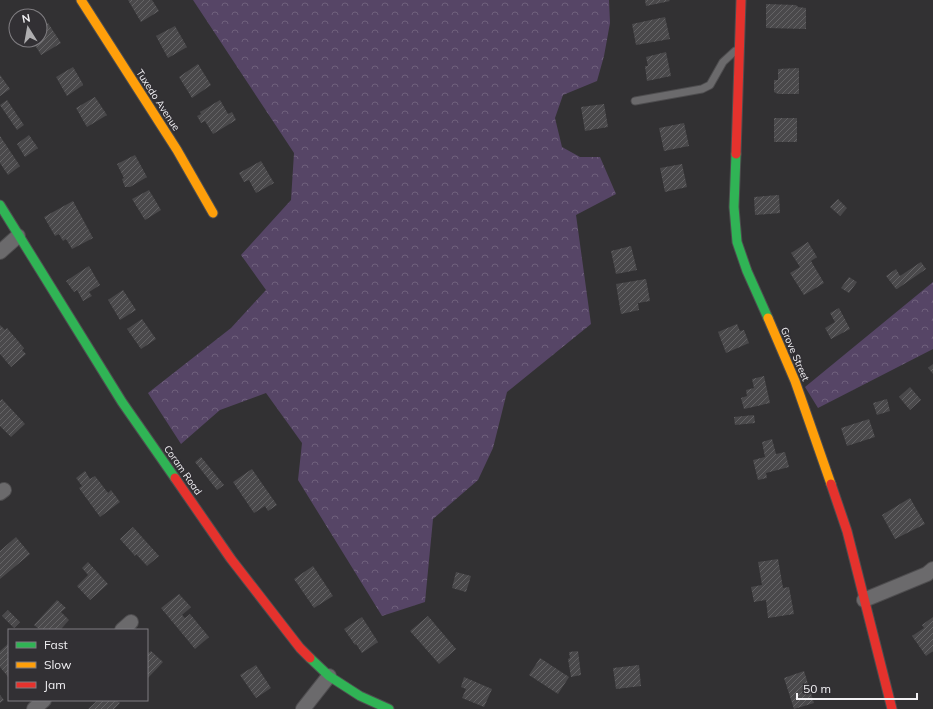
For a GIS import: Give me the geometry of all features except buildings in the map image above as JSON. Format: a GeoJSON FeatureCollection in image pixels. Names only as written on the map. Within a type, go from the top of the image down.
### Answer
{"type":"FeatureCollection","features":[{"type":"Feature","properties":{"kind":"street","name":"Tuxedo Avenue"},"geometry":{"type":"LineString","coordinates":[[81,0],[177,150],[213,213]]}},
{"type":"Feature","properties":{"kind":"street","name":"Grove Street"},"geometry":{"type":"LineString","coordinates":[[741,0],[734,207],[737,242],[747,271],[798,389],[847,530],[892,709]]}},
{"type":"Feature","properties":{"kind":"street","name":"Coram Road"},"geometry":{"type":"LineString","coordinates":[[0,205],[122,402],[231,559],[300,648],[329,676],[360,696],[389,709]]}},
{"type":"Feature","properties":{"kind":"street"},"geometry":{"type":"LineString","coordinates":[[0,252],[18,236]]}},
{"type":"Feature","properties":{"kind":"street"},"geometry":{"type":"LineString","coordinates":[[864,600],[927,574],[933,569]]}},
{"type":"Feature","properties":{"kind":"street"},"geometry":{"type":"LineString","coordinates":[[303,709],[329,676]]}},
{"type":"Feature","properties":{"kind":"street"},"geometry":{"type":"LineString","coordinates":[[34,709],[43,701]]}},
{"type":"Feature","properties":{"kind":"lane"},"geometry":{"type":"LineString","coordinates":[[635,101],[702,89],[710,85],[723,62],[739,47]]}},
{"type":"Feature","properties":{"kind":"green space"},"geometry":{"type":"Polygon","coordinates":[[[193,0],[609,0],[610,23],[604,56],[597,81],[563,95],[555,118],[562,147],[580,157],[600,157],[616,194],[576,215],[591,324],[507,392],[493,448],[478,480],[433,519],[425,602],[382,616],[298,480],[302,443],[266,393],[220,410],[181,444],[148,393],[231,328],[266,290],[241,255],[291,200],[294,153],[193,0]]]}},
{"type":"Feature","properties":{"kind":"green space"},"geometry":{"type":"Polygon","coordinates":[[[933,282],[933,349],[818,408],[805,387],[933,282]]]}},
{"type":"Feature","properties":{"kind":"traffic: fast"},"geometry":{"type":"LineString","coordinates":[[736,154],[734,207],[737,242],[747,271],[768,318]]}},
{"type":"Feature","properties":{"kind":"traffic: fast"},"geometry":{"type":"LineString","coordinates":[[0,205],[122,402],[175,478]]}},
{"type":"Feature","properties":{"kind":"traffic: fast"},"geometry":{"type":"LineString","coordinates":[[310,658],[329,676],[360,696],[389,709]]}},
{"type":"Feature","properties":{"kind":"traffic: slow"},"geometry":{"type":"LineString","coordinates":[[81,0],[177,150],[213,213]]}},
{"type":"Feature","properties":{"kind":"traffic: slow"},"geometry":{"type":"LineString","coordinates":[[768,318],[795,381],[831,484]]}},
{"type":"Feature","properties":{"kind":"traffic: jam"},"geometry":{"type":"LineString","coordinates":[[736,154],[741,0]]}},
{"type":"Feature","properties":{"kind":"traffic: jam"},"geometry":{"type":"LineString","coordinates":[[175,478],[231,559],[300,648],[310,658]]}},
{"type":"Feature","properties":{"kind":"traffic: jam"},"geometry":{"type":"LineString","coordinates":[[831,484],[847,531],[892,709]]}}]}
